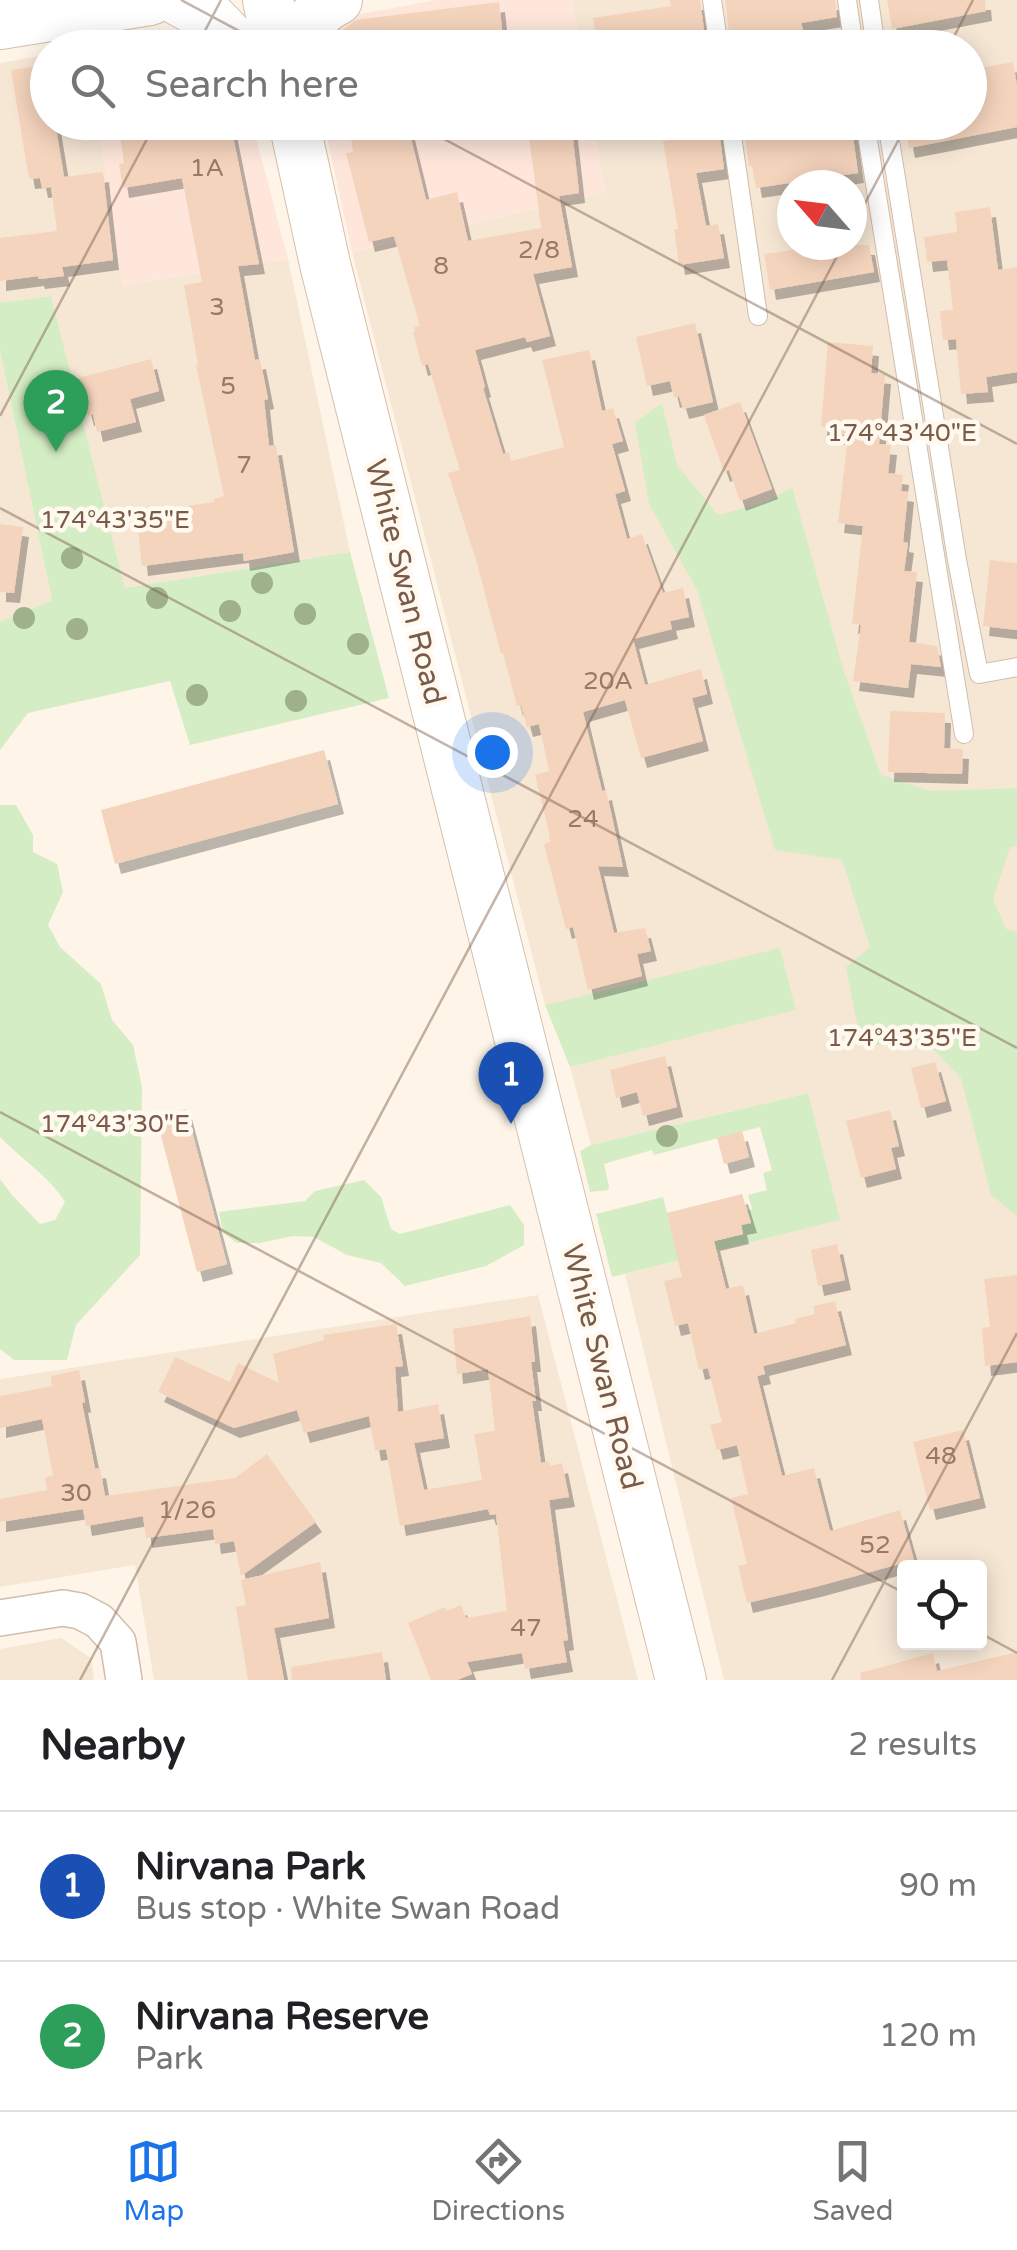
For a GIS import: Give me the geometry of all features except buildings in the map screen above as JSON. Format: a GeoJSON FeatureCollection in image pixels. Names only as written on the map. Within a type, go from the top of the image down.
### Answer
{"type":"FeatureCollection","features":[{"type":"Feature","properties":{"kind":"main road"},"geometry":{"type":"LineString","coordinates":[[0,24],[150,0]]}},
{"type":"Feature","properties":{"kind":"main road"},"geometry":{"type":"LineString","coordinates":[[178,0],[210,18],[222,30]]}},
{"type":"Feature","properties":{"kind":"main road"},"geometry":{"type":"LineString","coordinates":[[268,0],[274,30]]}},
{"type":"Feature","properties":{"kind":"main road"},"geometry":{"type":"LineString","coordinates":[[304,30],[337,0]]}},
{"type":"Feature","properties":{"kind":"main road","name":"White Swan Road"},"geometry":{"type":"LineString","coordinates":[[293,140],[681,1680]]}},
{"type":"Feature","properties":{"kind":"street"},"geometry":{"type":"LineString","coordinates":[[0,1618],[63,1608],[80,1611],[100,1622],[118,1642],[124,1680]]}},
{"type":"Feature","properties":{"kind":"lane"},"geometry":{"type":"LineString","coordinates":[[712,0],[716,30]]}},
{"type":"Feature","properties":{"kind":"lane"},"geometry":{"type":"LineString","coordinates":[[846,0],[851,30]]}},
{"type":"Feature","properties":{"kind":"lane"},"geometry":{"type":"LineString","coordinates":[[869,0],[873,30]]}},
{"type":"Feature","properties":{"kind":"lane"},"geometry":{"type":"LineString","coordinates":[[733,140],[758,316]]}},
{"type":"Feature","properties":{"kind":"lane"},"geometry":{"type":"LineString","coordinates":[[869,140],[964,734]]}},
{"type":"Feature","properties":{"kind":"lane"},"geometry":{"type":"LineString","coordinates":[[890,140],[979,674],[1017,667]]}},
{"type":"Feature","properties":{"kind":"shaded area"},"geometry":{"type":"Polygon","coordinates":[[[436,0],[572,0],[577,30],[325,30],[334,19],[436,0]]]}},
{"type":"Feature","properties":{"kind":"shaded area"},"geometry":{"type":"Polygon","coordinates":[[[572,0],[1017,0],[1017,1680],[724,1680],[625,1274],[839,1220],[807,1093],[591,1145],[570,1067],[795,1010],[780,949],[545,1005],[352,252],[605,192],[596,140],[987,140],[987,30],[577,30],[572,0]]]}},
{"type":"Feature","properties":{"kind":"shaded area"},"geometry":{"type":"Polygon","coordinates":[[[30,58],[30,140],[101,140],[123,285],[288,259],[350,552],[125,588],[51,296],[0,303],[0,63],[30,58]]]}},
{"type":"Feature","properties":{"kind":"shaded area"},"geometry":{"type":"Polygon","coordinates":[[[101,140],[256,140],[288,259],[122,285],[101,140]]]}},
{"type":"Feature","properties":{"kind":"shaded area"},"geometry":{"type":"Polygon","coordinates":[[[328,140],[596,140],[605,192],[352,252],[328,140]]]}},
{"type":"Feature","properties":{"kind":"shaded area"},"geometry":{"type":"Polygon","coordinates":[[[0,351],[52,600],[0,622],[0,351]]]}},
{"type":"Feature","properties":{"kind":"shaded area"},"geometry":{"type":"Polygon","coordinates":[[[538,1295],[638,1680],[154,1680],[135,1565],[0,1587],[0,1379],[538,1295]]]}},
{"type":"Feature","properties":{"kind":"shaded area"},"geometry":{"type":"Polygon","coordinates":[[[61,1638],[91,1658],[94,1680],[0,1680],[0,1649],[61,1638]]]}},
{"type":"Feature","properties":{"kind":"green space"},"geometry":{"type":"Polygon","coordinates":[[[51,296],[125,588],[350,552],[389,698],[190,745],[170,681],[28,713],[0,750],[0,622],[52,600],[0,351],[0,303],[51,296]]]}},
{"type":"Feature","properties":{"kind":"green space"},"geometry":{"type":"Polygon","coordinates":[[[662,403],[677,465],[718,515],[766,502],[792,487],[844,672],[881,775],[931,791],[1017,788],[1017,846],[1010,847],[993,899],[1006,929],[1017,932],[1017,1216],[991,1195],[961,1078],[933,1049],[861,1044],[846,967],[870,947],[842,860],[775,850],[697,590],[649,504],[635,423],[662,403]]]}},
{"type":"Feature","properties":{"kind":"green space"},"geometry":{"type":"Polygon","coordinates":[[[0,805],[16,805],[33,835],[33,852],[57,864],[63,892],[48,925],[60,947],[101,984],[112,1020],[133,1045],[142,1087],[140,1255],[76,1325],[67,1360],[14,1360],[0,1349],[0,1179],[40,1224],[55,1220],[65,1202],[0,1137],[0,805]]]}},
{"type":"Feature","properties":{"kind":"green space"},"geometry":{"type":"Polygon","coordinates":[[[780,948],[796,1010],[570,1067],[545,1005],[780,948]]]}},
{"type":"Feature","properties":{"kind":"green space"},"geometry":{"type":"Polygon","coordinates":[[[808,1093],[840,1220],[612,1277],[596,1214],[663,1197],[677,1251],[743,1234],[741,1225],[751,1222],[748,1195],[767,1190],[763,1173],[772,1170],[760,1127],[604,1164],[608,1190],[590,1192],[580,1151],[591,1145],[808,1093]]]}},
{"type":"Feature","properties":{"kind":"green space"},"geometry":{"type":"Polygon","coordinates":[[[364,1180],[381,1197],[391,1229],[400,1234],[510,1205],[524,1225],[524,1245],[486,1266],[405,1286],[381,1263],[347,1255],[314,1237],[237,1243],[223,1233],[219,1212],[305,1201],[315,1191],[364,1180]]]}},
{"type":"Feature","properties":{"kind":"place","name":"Nirvana Reserve"},"geometry":{"type":"Point","coordinates":[56,452]}},
{"type":"Feature","properties":{"kind":"place","name":"Nirvana Park"},"geometry":{"type":"Point","coordinates":[511,1124]}}]}
